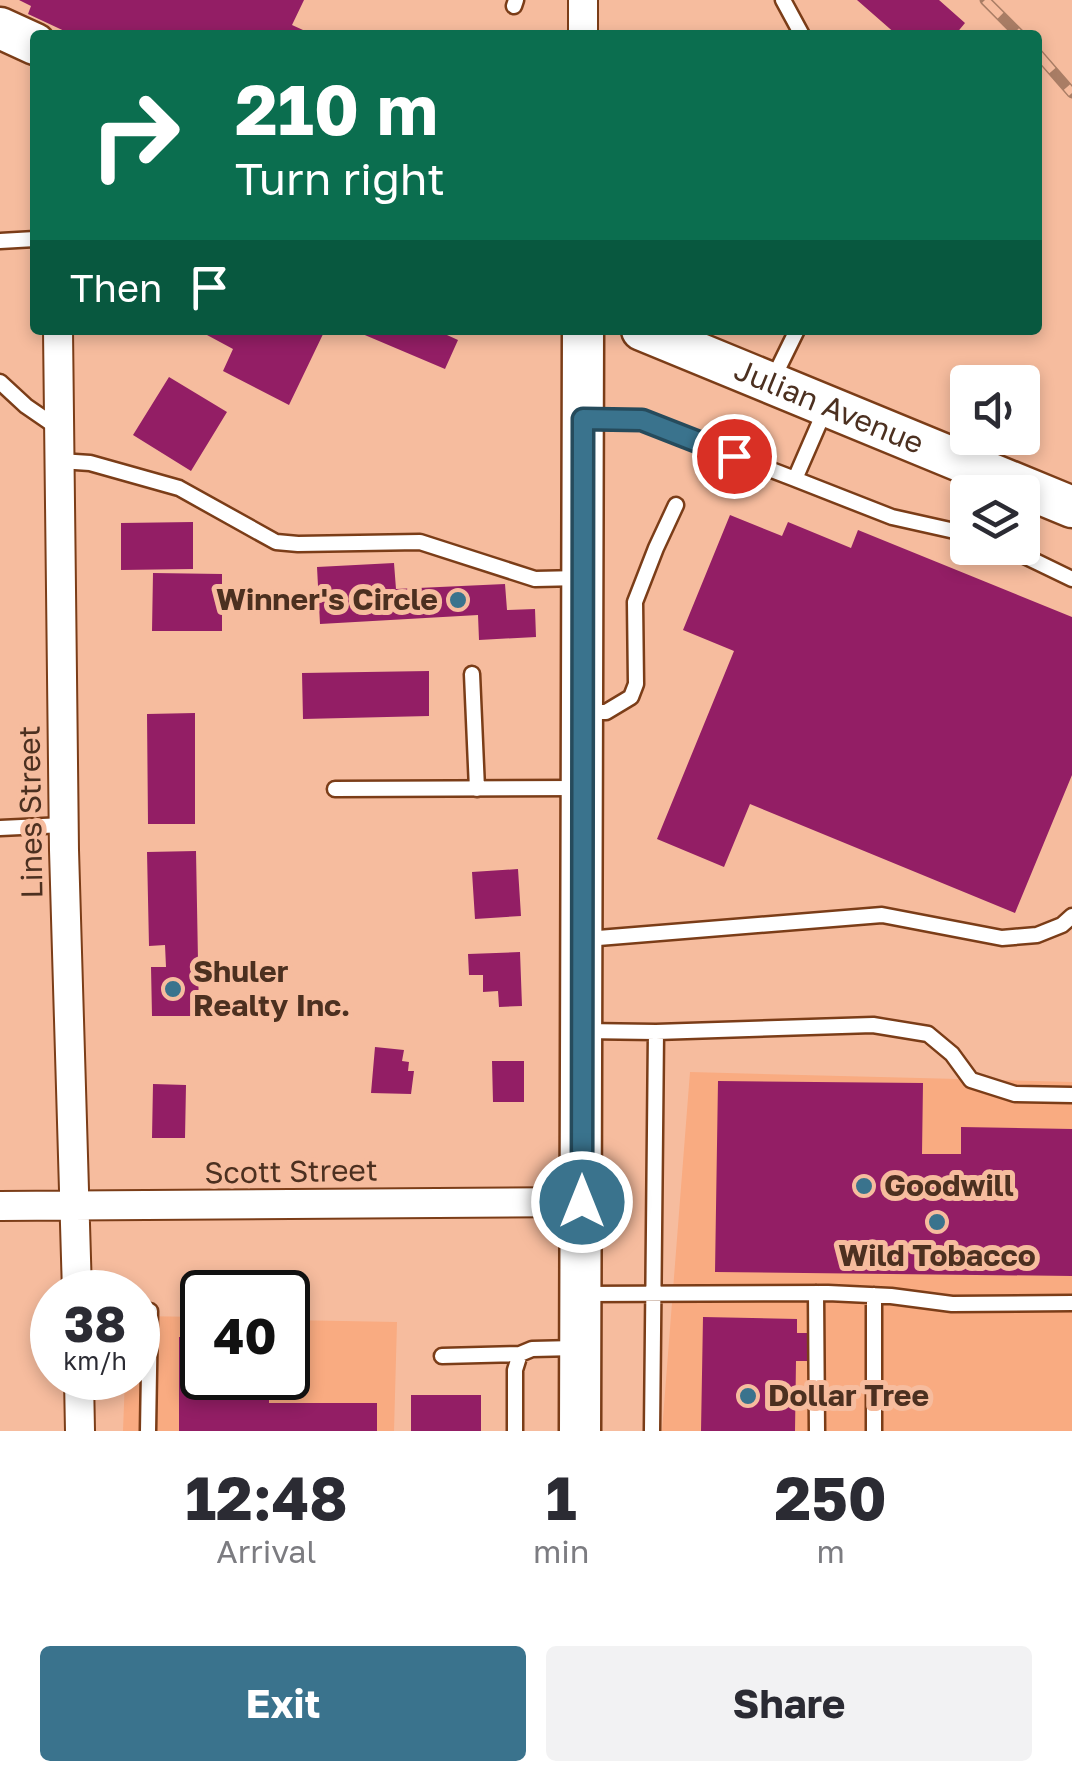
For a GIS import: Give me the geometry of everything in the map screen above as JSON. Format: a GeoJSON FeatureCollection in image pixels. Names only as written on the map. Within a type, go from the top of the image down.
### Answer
{"type":"FeatureCollection","features":[{"type":"Feature","properties":{"kind":"street"},"geometry":{"type":"LineString","coordinates":[[583,0],[583,30]]}},
{"type":"Feature","properties":{"kind":"street"},"geometry":{"type":"LineString","coordinates":[[0,28],[30,42]]}},
{"type":"Feature","properties":{"kind":"street","name":"Lines Street"},"geometry":{"type":"LineString","coordinates":[[58,335],[64,825],[75,1270]]}},
{"type":"Feature","properties":{"kind":"street"},"geometry":{"type":"LineString","coordinates":[[580,1431],[583,335]]}},
{"type":"Feature","properties":{"kind":"street","name":"Julian Avenue"},"geometry":{"type":"LineString","coordinates":[[654,335],[1072,507]]}},
{"type":"Feature","properties":{"kind":"street","name":"Scott Street"},"geometry":{"type":"LineString","coordinates":[[0,1206],[582,1202]]}},
{"type":"Feature","properties":{"kind":"street"},"geometry":{"type":"LineString","coordinates":[[79,1400],[80,1431]]}},
{"type":"Feature","properties":{"kind":"lane"},"geometry":{"type":"LineString","coordinates":[[783,0],[799,30]]}},
{"type":"Feature","properties":{"kind":"lane"},"geometry":{"type":"LineString","coordinates":[[0,241],[30,240]]}},
{"type":"Feature","properties":{"kind":"lane"},"geometry":{"type":"LineString","coordinates":[[771,383],[795,335]]}},
{"type":"Feature","properties":{"kind":"lane"},"geometry":{"type":"LineString","coordinates":[[0,382],[59,429]]}},
{"type":"Feature","properties":{"kind":"lane"},"geometry":{"type":"LineString","coordinates":[[795,479],[827,406]]}},
{"type":"Feature","properties":{"kind":"lane"},"geometry":{"type":"LineString","coordinates":[[583,419],[642,420],[892,517],[950,530]]}},
{"type":"Feature","properties":{"kind":"lane"},"geometry":{"type":"LineString","coordinates":[[60,461],[90,464],[179,488],[276,542],[420,542],[536,579],[583,578]]}},
{"type":"Feature","properties":{"kind":"lane"},"geometry":{"type":"LineString","coordinates":[[583,712],[606,712],[632,697],[636,684],[635,602],[676,505]]}},
{"type":"Feature","properties":{"kind":"lane"},"geometry":{"type":"LineString","coordinates":[[1040,564],[1072,579]]}},
{"type":"Feature","properties":{"kind":"lane"},"geometry":{"type":"LineString","coordinates":[[472,674],[477,788]]}},
{"type":"Feature","properties":{"kind":"lane"},"geometry":{"type":"LineString","coordinates":[[334,789],[582,788]]}},
{"type":"Feature","properties":{"kind":"lane"},"geometry":{"type":"LineString","coordinates":[[0,828],[64,825]]}},
{"type":"Feature","properties":{"kind":"lane"},"geometry":{"type":"LineString","coordinates":[[582,939],[882,914],[1002,938],[1037,935],[1062,925],[1072,916]]}},
{"type":"Feature","properties":{"kind":"lane"},"geometry":{"type":"LineString","coordinates":[[582,1031],[872,1024],[928,1034],[952,1054],[971,1080],[1014,1094],[1072,1096]]}},
{"type":"Feature","properties":{"kind":"lane"},"geometry":{"type":"LineString","coordinates":[[652,1431],[656,1032]]}},
{"type":"Feature","properties":{"kind":"lane"},"geometry":{"type":"LineString","coordinates":[[816,1293],[817,1431]]}},
{"type":"Feature","properties":{"kind":"lane"},"geometry":{"type":"LineString","coordinates":[[581,1294],[816,1293],[952,1304],[1072,1304]]}},
{"type":"Feature","properties":{"kind":"lane"},"geometry":{"type":"LineString","coordinates":[[874,1295],[874,1431]]}},
{"type":"Feature","properties":{"kind":"lane"},"geometry":{"type":"LineString","coordinates":[[442,1356],[581,1348]]}},
{"type":"Feature","properties":{"kind":"lane"},"geometry":{"type":"LineString","coordinates":[[515,1431],[520,1354]]}},
{"type":"Feature","properties":{"kind":"lane"},"geometry":{"type":"LineString","coordinates":[[148,1431],[149,1400]]}},
{"type":"Feature","properties":{"kind":"shaded area"},"geometry":{"type":"Polygon","coordinates":[[[690,1072],[1072,1082],[1072,1431],[662,1431],[690,1072]]]}},
{"type":"Feature","properties":{"kind":"shaded area"},"geometry":{"type":"Polygon","coordinates":[[[160,1316],[180,1317],[180,1400],[310,1400],[310,1320],[397,1322],[394,1431],[123,1431],[124,1400],[160,1400],[160,1316]]]}},
{"type":"Feature","properties":{"kind":"building"},"geometry":{"type":"Polygon","coordinates":[[[19,0],[304,0],[292,25],[303,30],[62,30],[28,14],[31,6],[19,0]]]}},
{"type":"Feature","properties":{"kind":"building"},"geometry":{"type":"Polygon","coordinates":[[[857,0],[939,0],[965,23],[959,30],[891,30],[857,0]]]}},
{"type":"Feature","properties":{"kind":"building"},"geometry":{"type":"Polygon","coordinates":[[[207,335],[323,335],[289,405],[223,371],[233,349],[207,335]]]}},
{"type":"Feature","properties":{"kind":"building"},"geometry":{"type":"Polygon","coordinates":[[[365,335],[447,335],[458,340],[445,369],[365,335]]]}},
{"type":"Feature","properties":{"kind":"building"},"geometry":{"type":"Polygon","coordinates":[[[169,377],[227,412],[191,471],[133,435],[169,377]]]}},
{"type":"Feature","properties":{"kind":"building"},"geometry":{"type":"Polygon","coordinates":[[[730,515],[782,536],[788,522],[851,548],[858,530],[1072,617],[1072,775],[1015,913],[750,804],[724,867],[657,839],[734,651],[683,630],[730,515]]]}},
{"type":"Feature","properties":{"kind":"building"},"geometry":{"type":"Polygon","coordinates":[[[193,522],[193,569],[121,570],[121,523],[193,522]]]}},
{"type":"Feature","properties":{"kind":"building"},"geometry":{"type":"Polygon","coordinates":[[[394,563],[396,589],[505,584],[507,610],[535,609],[536,637],[479,640],[478,615],[320,624],[317,567],[394,563]]]}},
{"type":"Feature","properties":{"kind":"building"},"geometry":{"type":"Polygon","coordinates":[[[153,573],[222,574],[222,631],[152,631],[153,573]]]}},
{"type":"Feature","properties":{"kind":"building"},"geometry":{"type":"Polygon","coordinates":[[[429,671],[429,716],[303,719],[302,673],[429,671]]]}},
{"type":"Feature","properties":{"kind":"building"},"geometry":{"type":"Polygon","coordinates":[[[195,713],[195,824],[148,824],[147,714],[195,713]]]}},
{"type":"Feature","properties":{"kind":"building"},"geometry":{"type":"Polygon","coordinates":[[[196,851],[199,1016],[152,1016],[151,967],[166,967],[165,945],[149,946],[147,852],[196,851]]]}},
{"type":"Feature","properties":{"kind":"building"},"geometry":{"type":"Polygon","coordinates":[[[518,869],[521,916],[475,919],[472,872],[518,869]]]}},
{"type":"Feature","properties":{"kind":"building"},"geometry":{"type":"Polygon","coordinates":[[[520,952],[522,1006],[499,1007],[498,991],[483,992],[483,975],[469,975],[468,954],[520,952]]]}},
{"type":"Feature","properties":{"kind":"building"},"geometry":{"type":"Polygon","coordinates":[[[375,1047],[404,1050],[402,1061],[409,1062],[408,1071],[414,1071],[411,1094],[371,1093],[375,1047]]]}},
{"type":"Feature","properties":{"kind":"building"},"geometry":{"type":"Polygon","coordinates":[[[492,1061],[524,1061],[524,1102],[493,1102],[492,1061]]]}},
{"type":"Feature","properties":{"kind":"building"},"geometry":{"type":"Polygon","coordinates":[[[718,1081],[923,1083],[922,1154],[961,1154],[961,1127],[1072,1129],[1072,1276],[715,1272],[718,1081]]]}},
{"type":"Feature","properties":{"kind":"building"},"geometry":{"type":"Polygon","coordinates":[[[153,1084],[186,1085],[185,1138],[152,1138],[153,1084]]]}},
{"type":"Feature","properties":{"kind":"building","name":"Dollar Tree"},"geometry":{"type":"Polygon","coordinates":[[[703,1317],[797,1319],[797,1333],[815,1333],[815,1361],[796,1361],[795,1431],[701,1431],[703,1317]]]}},
{"type":"Feature","properties":{"kind":"building"},"geometry":{"type":"Polygon","coordinates":[[[179,1337],[180,1400],[377,1403],[377,1431],[179,1431],[179,1337]]]}},
{"type":"Feature","properties":{"kind":"building"},"geometry":{"type":"Polygon","coordinates":[[[411,1395],[481,1395],[481,1431],[411,1431],[411,1395]]]}},
{"type":"Feature","properties":{"kind":"railway"},"geometry":{"type":"LineString","coordinates":[[985,0],[1015,30]]}},
{"type":"Feature","properties":{"kind":"railway"},"geometry":{"type":"LineString","coordinates":[[1042,59],[1072,93]]}},
{"type":"Feature","properties":{"kind":"place","name":"Winner's Circle"},"geometry":{"type":"Point","coordinates":[458,600]}},
{"type":"Feature","properties":{"kind":"place","name":"Shuler Realty Inc."},"geometry":{"type":"Point","coordinates":[173,989]}},
{"type":"Feature","properties":{"kind":"place","name":"Goodwill"},"geometry":{"type":"Point","coordinates":[864,1186]}},
{"type":"Feature","properties":{"kind":"place","name":"Wild Tobacco"},"geometry":{"type":"Point","coordinates":[937,1222]}},
{"type":"Feature","properties":{"kind":"place","name":"Dollar Tree"},"geometry":{"type":"Point","coordinates":[748,1396]}},
{"type":"Feature","properties":{"kind":"route"},"geometry":{"type":"LineString","coordinates":[[582,1202],[583,419],[642,420],[734,456]]}}]}
